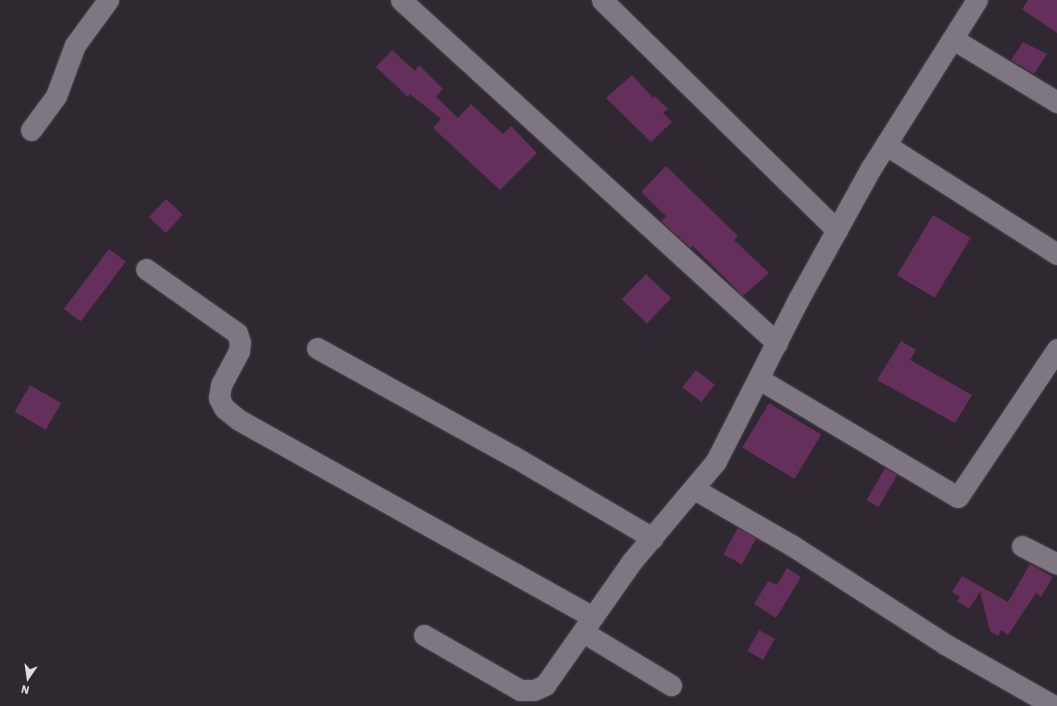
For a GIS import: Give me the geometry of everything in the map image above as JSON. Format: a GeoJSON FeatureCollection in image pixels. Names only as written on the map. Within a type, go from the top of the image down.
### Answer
{"type":"FeatureCollection","features":[{"type":"Feature","properties":{"kind":"street"},"geometry":{"type":"LineString","coordinates":[[31,130],[56,96],[75,45],[108,0]]}},
{"type":"Feature","properties":{"kind":"street"},"geometry":{"type":"LineString","coordinates":[[401,0],[777,343]]}},
{"type":"Feature","properties":{"kind":"street"},"geometry":{"type":"LineString","coordinates":[[602,0],[837,230]]}},
{"type":"Feature","properties":{"kind":"street"},"geometry":{"type":"LineString","coordinates":[[424,635],[520,690],[534,690],[545,685],[653,538],[694,489],[735,429],[777,343],[837,230],[886,145],[977,0]]}},
{"type":"Feature","properties":{"kind":"street"},"geometry":{"type":"LineString","coordinates":[[953,39],[1057,102]]}},
{"type":"Feature","properties":{"kind":"street"},"geometry":{"type":"LineString","coordinates":[[886,145],[1057,254]]}},
{"type":"Feature","properties":{"kind":"street"},"geometry":{"type":"LineString","coordinates":[[146,269],[236,333],[240,342],[239,351],[221,385],[219,398],[224,408],[239,420],[588,625],[671,686]]}},
{"type":"Feature","properties":{"kind":"street"},"geometry":{"type":"LineString","coordinates":[[317,348],[513,456],[653,538]]}},
{"type":"Feature","properties":{"kind":"street"},"geometry":{"type":"LineString","coordinates":[[759,379],[958,497],[1057,349]]}},
{"type":"Feature","properties":{"kind":"street"},"geometry":{"type":"LineString","coordinates":[[694,489],[793,546],[945,644],[1054,706]]}},
{"type":"Feature","properties":{"kind":"street"},"geometry":{"type":"LineString","coordinates":[[1022,546],[1057,564]]}},
{"type":"Feature","properties":{"kind":"building"},"geometry":{"type":"Polygon","coordinates":[[[1028,0],[1057,0],[1057,33],[1022,9],[1028,0]]]}},
{"type":"Feature","properties":{"kind":"building"},"geometry":{"type":"Polygon","coordinates":[[[1023,42],[1047,54],[1034,74],[1011,60],[1023,42]]]}},
{"type":"Feature","properties":{"kind":"building"},"geometry":{"type":"Polygon","coordinates":[[[392,50],[415,71],[419,65],[443,89],[436,97],[458,118],[471,104],[503,134],[511,126],[537,153],[500,190],[433,128],[441,119],[410,94],[408,97],[376,67],[392,50]]]}},
{"type":"Feature","properties":{"kind":"building"},"geometry":{"type":"Polygon","coordinates":[[[632,75],[653,98],[655,96],[668,109],[663,113],[672,122],[651,142],[606,98],[632,75]]]}},
{"type":"Feature","properties":{"kind":"building"},"geometry":{"type":"Polygon","coordinates":[[[666,166],[738,236],[734,240],[769,273],[743,296],[693,246],[691,248],[661,221],[666,216],[641,192],[666,166]]]}},
{"type":"Feature","properties":{"kind":"building"},"geometry":{"type":"Polygon","coordinates":[[[166,199],[183,215],[166,233],[149,217],[166,199]]]}},
{"type":"Feature","properties":{"kind":"building"},"geometry":{"type":"Polygon","coordinates":[[[933,215],[971,238],[935,298],[897,275],[933,215]]]}},
{"type":"Feature","properties":{"kind":"building"},"geometry":{"type":"Polygon","coordinates":[[[109,249],[126,262],[81,322],[64,309],[109,249]]]}},
{"type":"Feature","properties":{"kind":"building"},"geometry":{"type":"Polygon","coordinates":[[[646,274],[671,298],[647,323],[622,299],[646,274]]]}},
{"type":"Feature","properties":{"kind":"building"},"geometry":{"type":"Polygon","coordinates":[[[901,341],[916,350],[910,360],[972,395],[955,423],[877,380],[901,341]]]}},
{"type":"Feature","properties":{"kind":"building"},"geometry":{"type":"Polygon","coordinates":[[[696,370],[715,385],[701,402],[682,387],[696,370]]]}},
{"type":"Feature","properties":{"kind":"building"},"geometry":{"type":"Polygon","coordinates":[[[30,385],[61,403],[46,430],[14,412],[30,385]]]}},
{"type":"Feature","properties":{"kind":"building"},"geometry":{"type":"Polygon","coordinates":[[[769,403],[821,434],[795,479],[742,448],[769,403]]]}},
{"type":"Feature","properties":{"kind":"building"},"geometry":{"type":"Polygon","coordinates":[[[885,468],[897,475],[879,507],[866,500],[885,468]]]}},
{"type":"Feature","properties":{"kind":"building"},"geometry":{"type":"Polygon","coordinates":[[[738,528],[756,538],[742,564],[723,554],[738,528]]]}},
{"type":"Feature","properties":{"kind":"building"},"geometry":{"type":"Polygon","coordinates":[[[1030,564],[1053,577],[1041,597],[1036,593],[1008,635],[1001,630],[998,636],[990,631],[980,592],[969,609],[957,601],[960,597],[952,592],[962,576],[1008,602],[1030,564]]]}},
{"type":"Feature","properties":{"kind":"building"},"geometry":{"type":"Polygon","coordinates":[[[787,568],[801,577],[776,618],[754,604],[768,581],[777,585],[787,568]]]}},
{"type":"Feature","properties":{"kind":"building"},"geometry":{"type":"Polygon","coordinates":[[[759,630],[775,639],[763,660],[747,651],[759,630]]]}}]}
